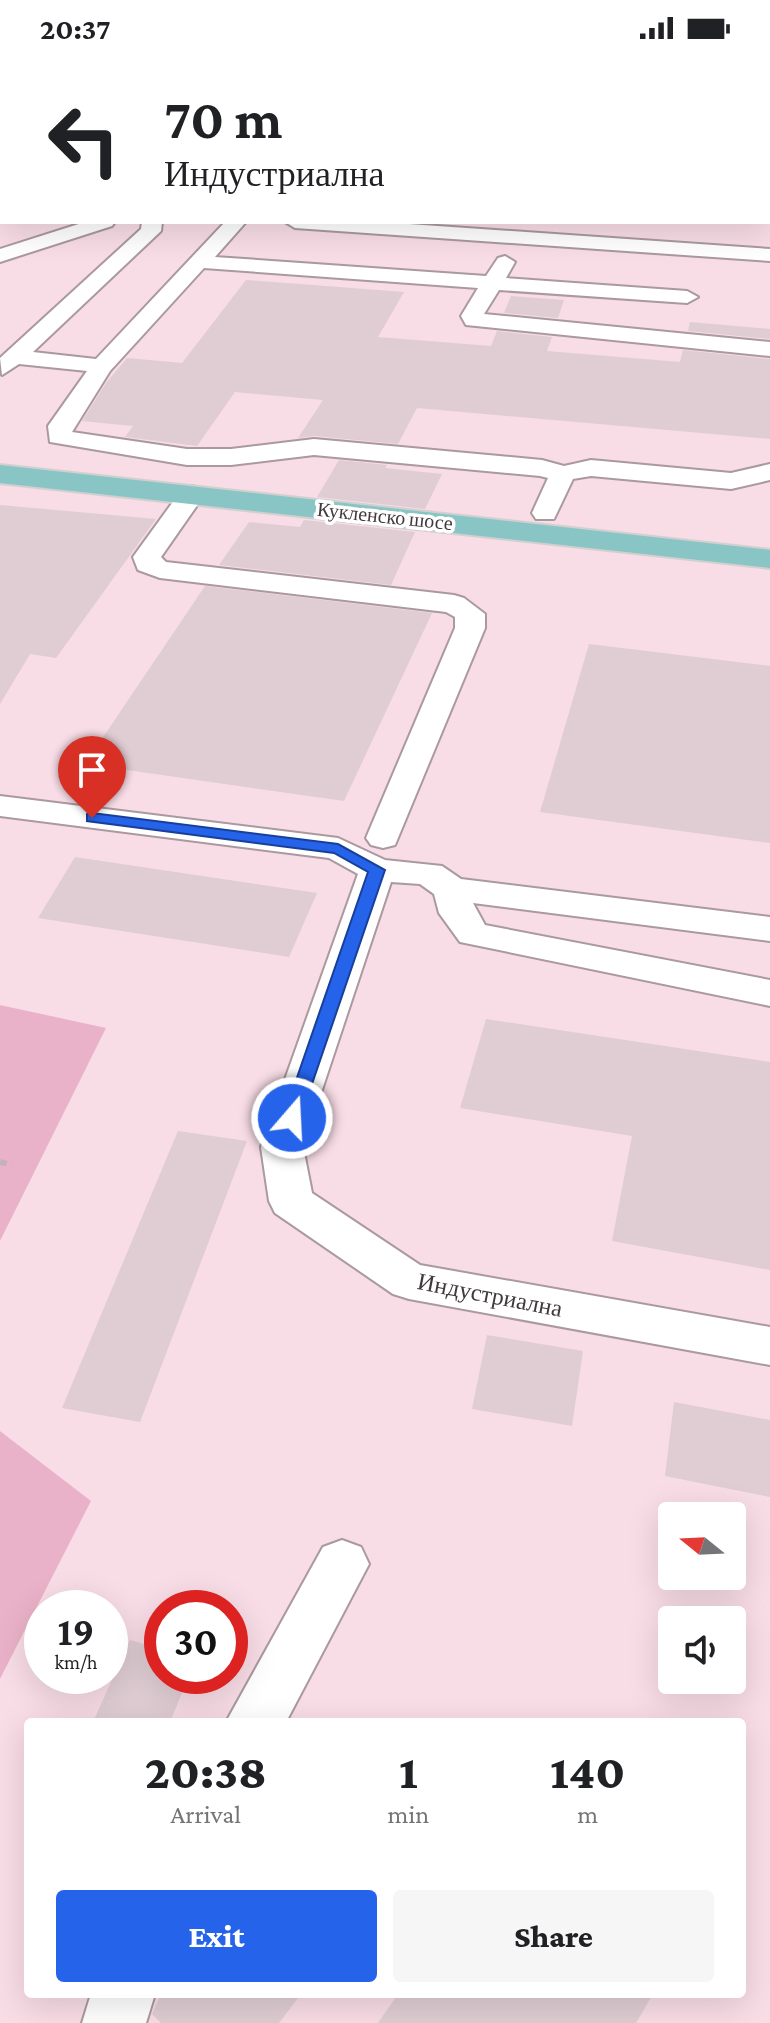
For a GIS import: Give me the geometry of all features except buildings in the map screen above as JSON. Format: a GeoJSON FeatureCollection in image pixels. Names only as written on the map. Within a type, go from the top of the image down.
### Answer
{"type":"FeatureCollection","features":[{"type":"Feature","properties":{"kind":"main road","name":"Кукленско шосе"},"geometry":{"type":"LineString","coordinates":[[0,453],[770,538]]}},
{"type":"Feature","properties":{"kind":"main road","name":"Кукленско шосе"},"geometry":{"type":"LineString","coordinates":[[0,474],[770,559]]}},
{"type":"Feature","properties":{"kind":"street"},"geometry":{"type":"LineString","coordinates":[[0,256],[100,224]]}},
{"type":"Feature","properties":{"kind":"street"},"geometry":{"type":"LineString","coordinates":[[7,363],[151,231],[152,224]]}},
{"type":"Feature","properties":{"kind":"street"},"geometry":{"type":"LineString","coordinates":[[234,224],[102,366],[60,426],[59,437],[187,457],[231,457],[314,447],[542,468],[563,474],[591,468],[731,481],[770,472]]}},
{"type":"Feature","properties":{"kind":"street"},"geometry":{"type":"LineString","coordinates":[[323,224],[770,255]]}},
{"type":"Feature","properties":{"kind":"street"},"geometry":{"type":"LineString","coordinates":[[520,238],[472,316],[474,320],[770,349]]}},
{"type":"Feature","properties":{"kind":"street"},"geometry":{"type":"LineString","coordinates":[[0,271],[48,243]]}},
{"type":"Feature","properties":{"kind":"street"},"geometry":{"type":"LineString","coordinates":[[672,339],[703,251]]}},
{"type":"Feature","properties":{"kind":"street"},"geometry":{"type":"LineString","coordinates":[[202,262],[687,297]]}},
{"type":"Feature","properties":{"kind":"street"},"geometry":{"type":"LineString","coordinates":[[7,363],[102,366]]}},
{"type":"Feature","properties":{"kind":"street"},"geometry":{"type":"LineString","coordinates":[[545,513],[563,474]]}},
{"type":"Feature","properties":{"kind":"street","name":"Индустриална"},"geometry":{"type":"LineString","coordinates":[[192,494],[147,557],[148,564],[160,570],[454,604],[470,614],[470,628],[380,854],[282,1147],[291,1201],[409,1281],[770,1346]]}},
{"type":"Feature","properties":{"kind":"street"},"geometry":{"type":"LineString","coordinates":[[0,806],[380,854],[429,874],[451,889],[770,929]]}},
{"type":"Feature","properties":{"kind":"street"},"geometry":{"type":"LineString","coordinates":[[451,889],[457,913],[473,934],[770,993]]}},
{"type":"Feature","properties":{"kind":"street"},"geometry":{"type":"LineString","coordinates":[[257,1718],[342,1564]]}},
{"type":"Feature","properties":{"kind":"street"},"geometry":{"type":"LineString","coordinates":[[114,2023],[122,1998]]}},
{"type":"Feature","properties":{"kind":"path"},"geometry":{"type":"LineString","coordinates":[[0,1162],[12,1165]]}},
{"type":"Feature","properties":{"kind":"shaded area"},"geometry":{"type":"Polygon","coordinates":[[[0,224],[770,224],[770,2023],[0,2023],[0,1679],[24,1632],[24,1694],[128,1694],[128,1590],[46,1590],[91,1501],[0,1431],[0,1241],[105,1029],[0,1005],[0,224]]]}},
{"type":"Feature","properties":{"kind":"shaded area"},"geometry":{"type":"Polygon","coordinates":[[[0,1005],[106,1028],[0,1241],[0,1005]]]}},
{"type":"Feature","properties":{"kind":"shaded area"},"geometry":{"type":"Polygon","coordinates":[[[0,1431],[91,1501],[46,1590],[24,1590],[24,1632],[0,1679],[0,1431]]]}},
{"type":"Feature","properties":{"kind":"route"},"geometry":{"type":"LineString","coordinates":[[92,818],[338,849],[377,870],[292,1118]]}}]}
